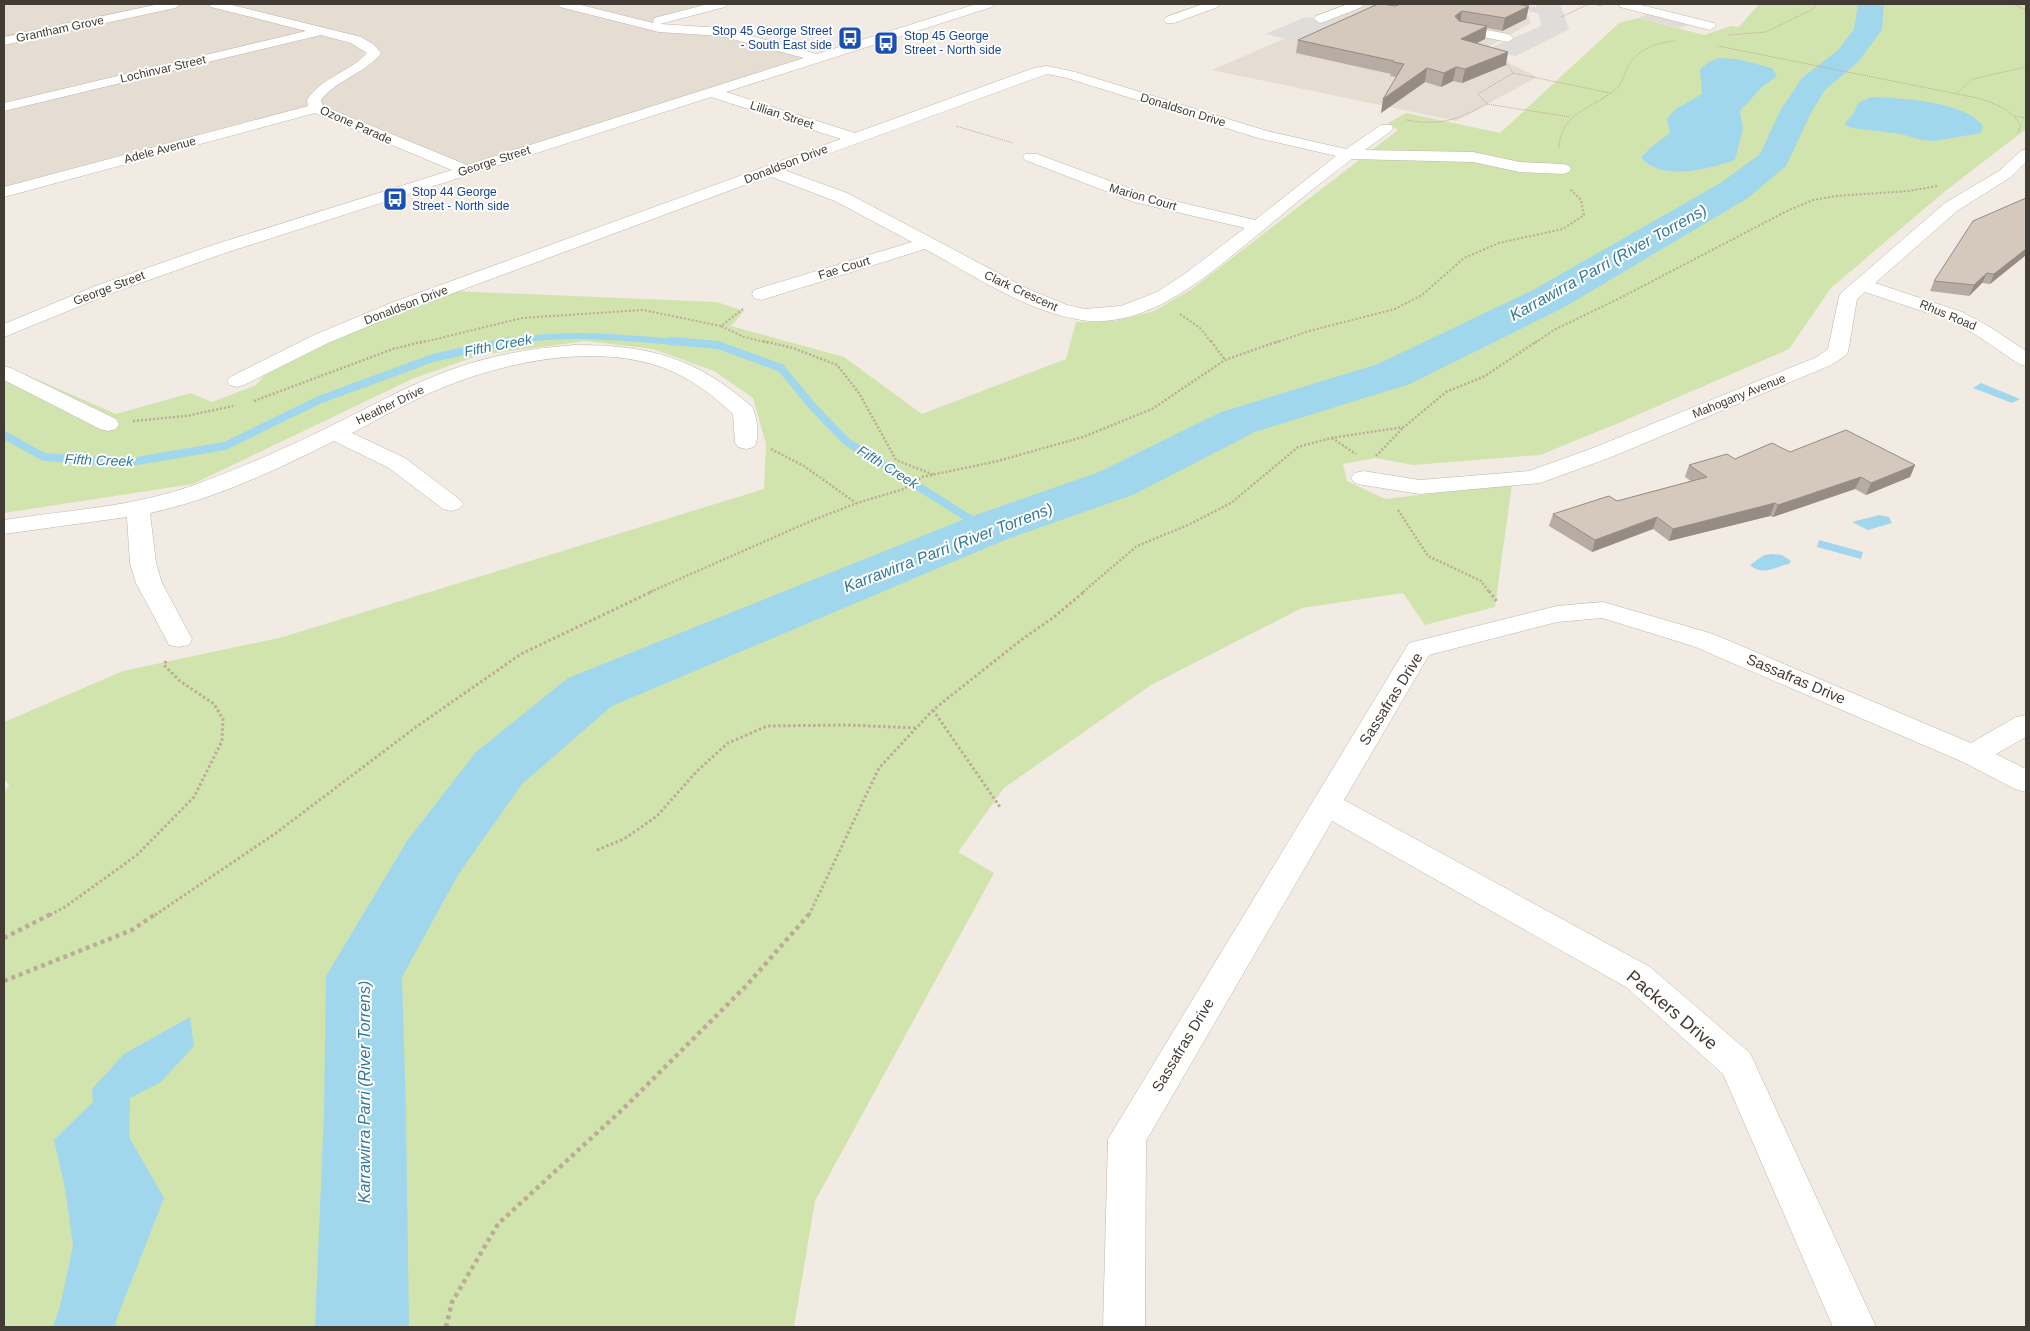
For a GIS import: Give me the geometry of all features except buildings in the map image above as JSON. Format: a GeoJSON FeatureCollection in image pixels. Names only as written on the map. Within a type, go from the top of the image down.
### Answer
{"type":"FeatureCollection","features":[{"type":"Feature","properties":{"kind":"street","name":"Grantham Grove"},"geometry":{"type":"LineString","coordinates":[[4,41],[175,4]]}},
{"type":"Feature","properties":{"kind":"street","name":"Ozone Parade"},"geometry":{"type":"LineString","coordinates":[[215,4],[356,40],[373,49],[374,53],[363,64],[328,84],[319,92],[314,100],[316,108],[466,170]]}},
{"type":"Feature","properties":{"kind":"street"},"geometry":{"type":"LineString","coordinates":[[240,10],[267,4]]}},
{"type":"Feature","properties":{"kind":"street"},"geometry":{"type":"LineString","coordinates":[[564,4],[669,30],[722,32],[817,58]]}},
{"type":"Feature","properties":{"kind":"street"},"geometry":{"type":"LineString","coordinates":[[645,24],[721,4]]}},
{"type":"Feature","properties":{"kind":"street","name":"George Street"},"geometry":{"type":"LineString","coordinates":[[4,331],[156,270],[988,4]]}},
{"type":"Feature","properties":{"kind":"street"},"geometry":{"type":"LineString","coordinates":[[1170,20],[1214,4]]}},
{"type":"Feature","properties":{"kind":"street"},"geometry":{"type":"LineString","coordinates":[[1624,4],[1710,26]]}},
{"type":"Feature","properties":{"kind":"street"},"geometry":{"type":"LineString","coordinates":[[1320,19],[1362,5]]}},
{"type":"Feature","properties":{"kind":"street"},"geometry":{"type":"LineString","coordinates":[[1461,29],[1508,38]]}},
{"type":"Feature","properties":{"kind":"street","name":"Lochinvar Street"},"geometry":{"type":"LineString","coordinates":[[4,107],[322,31]]}},
{"type":"Feature","properties":{"kind":"street","name":"Donaldson Drive"},"geometry":{"type":"LineString","coordinates":[[238,381],[321,339],[398,307],[770,171],[1024,75],[1047,70],[1090,80],[1263,135],[1347,154],[1473,157],[1520,167],[1563,169]]}},
{"type":"Feature","properties":{"kind":"street","name":"Lillian Street"},"geometry":{"type":"LineString","coordinates":[[711,92],[854,138]]}},
{"type":"Feature","properties":{"kind":"street","name":"Adele Avenue"},"geometry":{"type":"LineString","coordinates":[[4,192],[316,108]]}},
{"type":"Feature","properties":{"kind":"street","name":"Clark Crescent"},"geometry":{"type":"LineString","coordinates":[[770,171],[841,197],[1021,293],[1066,311],[1085,315],[1107,314],[1127,311],[1155,301],[1175,290],[1259,226],[1347,154],[1386,128]]}},
{"type":"Feature","properties":{"kind":"street","name":"Mahogany Avenue"},"geometry":{"type":"LineString","coordinates":[[1366,471],[1420,487],[1532,478],[1602,453],[1824,361],[1838,352],[1848,297],[1950,207],[2012,177],[2021,145]]}},
{"type":"Feature","properties":{"kind":"street","name":"Marion Court"},"geometry":{"type":"LineString","coordinates":[[1031,157],[1140,198],[1259,226]]}},
{"type":"Feature","properties":{"kind":"street","name":"Fae Court"},"geometry":{"type":"LineString","coordinates":[[763,293],[927,243]]}},
{"type":"Feature","properties":{"kind":"street","name":"Rhus Road"},"geometry":{"type":"LineString","coordinates":[[1862,285],[1921,303],[1966,321],[1991,335],[2026,360]]}},
{"type":"Feature","properties":{"kind":"street","name":"Heather Drive"},"geometry":{"type":"LineString","coordinates":[[4,528],[138,509],[184,497],[248,474],[405,397],[470,370],[503,361],[542,354],[609,352],[639,355],[662,361],[714,387],[744,412],[746,439]]}},
{"type":"Feature","properties":{"kind":"street"},"geometry":{"type":"LineString","coordinates":[[4,372],[108,424]]}},
{"type":"Feature","properties":{"kind":"street"},"geometry":{"type":"LineString","coordinates":[[37,411],[64,402]]}},
{"type":"Feature","properties":{"kind":"street"},"geometry":{"type":"LineString","coordinates":[[335,433],[397,463],[451,504]]}},
{"type":"Feature","properties":{"kind":"street"},"geometry":{"type":"LineString","coordinates":[[138,509],[143,563],[149,583],[179,639]]}},
{"type":"Feature","properties":{"kind":"street","name":"Sassafras Drive"},"geometry":{"type":"LineString","coordinates":[[1124,1327],[1127,1139],[1420,649],[1557,614],[1603,610],[1703,640],[1974,755],[2026,782]]}},
{"type":"Feature","properties":{"kind":"street"},"geometry":{"type":"LineString","coordinates":[[1974,755],[2026,724]]}},
{"type":"Feature","properties":{"kind":"street","name":"Packers Drive"},"geometry":{"type":"LineString","coordinates":[[1326,804],[1638,976],[1737,1064],[1855,1327]]}},
{"type":"Feature","properties":{"kind":"path"},"geometry":{"type":"LineString","coordinates":[[1561,17],[1589,4]]}},
{"type":"Feature","properties":{"kind":"path"},"geometry":{"type":"LineString","coordinates":[[1724,34],[1766,32],[1812,10],[1816,4]]}},
{"type":"Feature","properties":{"kind":"path"},"geometry":{"type":"LineString","coordinates":[[2013,4],[2026,10]]}},
{"type":"Feature","properties":{"kind":"path"},"geometry":{"type":"LineString","coordinates":[[1386,128],[1401,119],[1429,125],[1453,122],[1487,104],[1570,116],[1611,94],[1621,85],[1630,63],[1641,52],[1655,45],[1679,41]]}},
{"type":"Feature","properties":{"kind":"path"},"geometry":{"type":"LineString","coordinates":[[1718,46],[1764,57],[1957,93],[1989,101],[2008,110],[2015,116],[2021,125],[2021,145]]}},
{"type":"Feature","properties":{"kind":"path"},"geometry":{"type":"LineString","coordinates":[[1499,62],[1508,65],[1513,73]]}},
{"type":"Feature","properties":{"kind":"path"},"geometry":{"type":"LineString","coordinates":[[1957,93],[1973,80],[2026,67]]}},
{"type":"Feature","properties":{"kind":"path"},"geometry":{"type":"LineString","coordinates":[[1487,104],[1478,94],[1513,73],[1611,94]]}},
{"type":"Feature","properties":{"kind":"path"},"geometry":{"type":"LineString","coordinates":[[918,114],[1020,145],[1031,157]]}},
{"type":"Feature","properties":{"kind":"path"},"geometry":{"type":"LineString","coordinates":[[4,982],[132,930],[276,833],[416,727],[521,654],[636,598],[811,521],[857,503],[904,490],[922,477],[998,462],[1083,437],[1152,409],[1226,360],[1309,331],[1395,310],[1422,294],[1464,258],[1499,243],[1562,229],[1584,215],[1581,200],[1566,185],[1563,169],[1559,140],[1570,116]]}},
{"type":"Feature","properties":{"kind":"path"},"geometry":{"type":"LineString","coordinates":[[2015,116],[2026,118]]}},
{"type":"Feature","properties":{"kind":"path"},"geometry":{"type":"LineString","coordinates":[[1366,471],[1404,426],[1446,392],[1485,376],[1554,330],[1788,211],[1813,200],[1836,196],[1908,191],[1945,184]]}},
{"type":"Feature","properties":{"kind":"path"},"geometry":{"type":"LineString","coordinates":[[721,326],[763,293]]}},
{"type":"Feature","properties":{"kind":"path"},"geometry":{"type":"LineString","coordinates":[[1155,301],[1193,322],[1212,341],[1226,360]]}},
{"type":"Feature","properties":{"kind":"path"},"geometry":{"type":"LineString","coordinates":[[251,402],[393,349],[522,318],[642,310],[721,326],[744,337],[793,348],[838,365],[859,393],[896,460],[934,475]]}},
{"type":"Feature","properties":{"kind":"path"},"geometry":{"type":"LineString","coordinates":[[108,424],[186,416],[242,404]]}},
{"type":"Feature","properties":{"kind":"path"},"geometry":{"type":"LineString","coordinates":[[446,1327],[452,1302],[498,1224],[631,1101],[748,985],[808,916],[879,768],[933,710],[1021,640],[1054,617],[1137,546],[1188,525],[1231,503],[1298,447],[1332,438],[1404,426]]}},
{"type":"Feature","properties":{"kind":"path"},"geometry":{"type":"LineString","coordinates":[[1332,438],[1366,471],[1398,510],[1428,556],[1481,581],[1515,625]]}},
{"type":"Feature","properties":{"kind":"path"},"geometry":{"type":"LineString","coordinates":[[746,439],[804,466],[857,503]]}},
{"type":"Feature","properties":{"kind":"path"},"geometry":{"type":"LineString","coordinates":[[4,938],[65,907],[137,855],[194,797],[222,741],[223,719],[214,704],[180,681],[164,665],[179,639]]}},
{"type":"Feature","properties":{"kind":"path"},"geometry":{"type":"LineString","coordinates":[[933,710],[1000,807]]}},
{"type":"Feature","properties":{"kind":"path"},"geometry":{"type":"LineString","coordinates":[[597,850],[624,839],[657,816],[697,771],[728,742],[767,726],[846,725],[917,728]]}},
{"type":"Feature","properties":{"kind":"shaded area"},"geometry":{"type":"Polygon","coordinates":[[[4,4],[719,4],[649,23],[722,32],[817,58],[466,170],[316,108],[4,192],[4,4]]]}},
{"type":"Feature","properties":{"kind":"shaded area"},"geometry":{"type":"Polygon","coordinates":[[[1364,4],[1524,4],[1531,23],[1482,50],[1537,77],[1456,121],[1212,70],[1364,4]]]}},
{"type":"Feature","properties":{"kind":"shaded area"},"geometry":{"type":"Polygon","coordinates":[[[1536,4],[1560,4],[1569,29],[1516,56],[1485,50],[1541,26],[1539,13],[1529,12],[1528,6],[1536,7],[1536,4]]]}},
{"type":"Feature","properties":{"kind":"shaded area"},"geometry":{"type":"Polygon","coordinates":[[[1648,14],[1689,25],[1679,28],[1638,18],[1648,14]]]}},
{"type":"Feature","properties":{"kind":"shaded area"},"geometry":{"type":"Polygon","coordinates":[[[1306,17],[1341,24],[1300,42],[1265,34],[1306,17]]]}},
{"type":"Feature","properties":{"kind":"green space"},"geometry":{"type":"Polygon","coordinates":[[[1759,4],[2026,4],[2026,129],[1944,192],[1831,288],[1789,349],[1540,455],[1413,465],[1375,458],[1343,464],[1347,481],[1385,499],[1512,484],[1495,607],[1425,625],[1403,593],[1302,608],[1151,685],[1004,788],[958,852],[994,873],[815,1201],[794,1327],[4,1327],[4,793],[9,785],[4,779],[4,722],[123,671],[283,637],[764,489],[766,444],[753,398],[714,371],[653,349],[586,341],[480,355],[412,379],[193,484],[4,513],[4,365],[116,414],[191,393],[212,402],[256,385],[267,372],[345,335],[452,291],[717,302],[744,311],[731,326],[844,357],[922,414],[1066,359],[1076,322],[1115,321],[1154,311],[1192,289],[1398,130],[1388,123],[1406,113],[1500,133],[1619,23],[1638,18],[1704,35],[1731,26],[1739,27],[1759,4]]]}},
{"type":"Feature","properties":{"kind":"water"},"geometry":{"type":"Polygon","coordinates":[[[1719,58],[1737,59],[1772,68],[1777,76],[1761,88],[1740,111],[1743,129],[1735,160],[1699,170],[1673,172],[1661,170],[1650,165],[1641,158],[1650,148],[1670,133],[1667,119],[1676,109],[1702,94],[1700,69],[1709,62],[1719,58]]]}},
{"type":"Feature","properties":{"kind":"water"},"geometry":{"type":"Polygon","coordinates":[[[1871,97],[1898,98],[1947,106],[1962,111],[1974,118],[1983,126],[1981,133],[1934,141],[1922,140],[1901,134],[1852,128],[1844,124],[1854,113],[1858,103],[1871,97]]]}},
{"type":"Feature","properties":{"kind":"water"},"geometry":{"type":"Polygon","coordinates":[[[1981,383],[2020,399],[2012,403],[1973,388],[1981,383]]]}},
{"type":"Feature","properties":{"kind":"water"},"geometry":{"type":"Polygon","coordinates":[[[1879,515],[1889,517],[1892,523],[1868,530],[1852,522],[1879,515]]]}},
{"type":"Feature","properties":{"kind":"water"},"geometry":{"type":"Polygon","coordinates":[[[1819,540],[1863,552],[1861,559],[1817,547],[1819,540]]]}},
{"type":"Feature","properties":{"kind":"water"},"geometry":{"type":"Polygon","coordinates":[[[1764,555],[1782,555],[1791,561],[1789,564],[1770,570],[1760,570],[1750,565],[1764,555]]]}},
{"type":"Feature","properties":{"kind":"water"},"geometry":{"type":"Polygon","coordinates":[[[190,1017],[194,1046],[161,1082],[130,1098],[129,1137],[164,1198],[115,1327],[53,1327],[60,1306],[73,1246],[65,1188],[54,1140],[93,1102],[92,1089],[124,1054],[190,1017]]]}},
{"type":"Feature","properties":{"kind":"waterway","name":"Karrawirra Parri (River Torrens)"},"geometry":{"type":"LineString","coordinates":[[362,1327],[365,1112],[364,976],[432,859],[499,768],[590,692],[986,529],[1117,483],[1238,422],[1394,374],[1548,299],[1735,190],[1774,159],[1796,111],[1813,84],[1848,56],[1868,30],[1871,4]]}},
{"type":"Feature","properties":{"kind":"waterway","name":"Fifth Creek"},"geometry":{"type":"LineString","coordinates":[[504,343],[526,339],[572,336],[618,337],[686,343]]}},
{"type":"Feature","properties":{"kind":"waterway","name":"Fifth Creek"},"geometry":{"type":"LineString","coordinates":[[4,435],[44,457],[125,463],[225,446],[319,400],[433,358],[509,341]]}},
{"type":"Feature","properties":{"kind":"waterway","name":"Fifth Creek"},"geometry":{"type":"LineString","coordinates":[[670,341],[718,345],[781,368],[813,407],[847,442],[986,529]]}},
{"type":"Feature","properties":{"kind":"place","name":"Stop 45 George Street - South East side"},"geometry":{"type":"Point","coordinates":[850,38]}},
{"type":"Feature","properties":{"kind":"place","name":"Stop 45 George Street - North side"},"geometry":{"type":"Point","coordinates":[886,43]}},
{"type":"Feature","properties":{"kind":"place","name":"Stop 44 George Street - North side"},"geometry":{"type":"Point","coordinates":[395,199]}}]}
